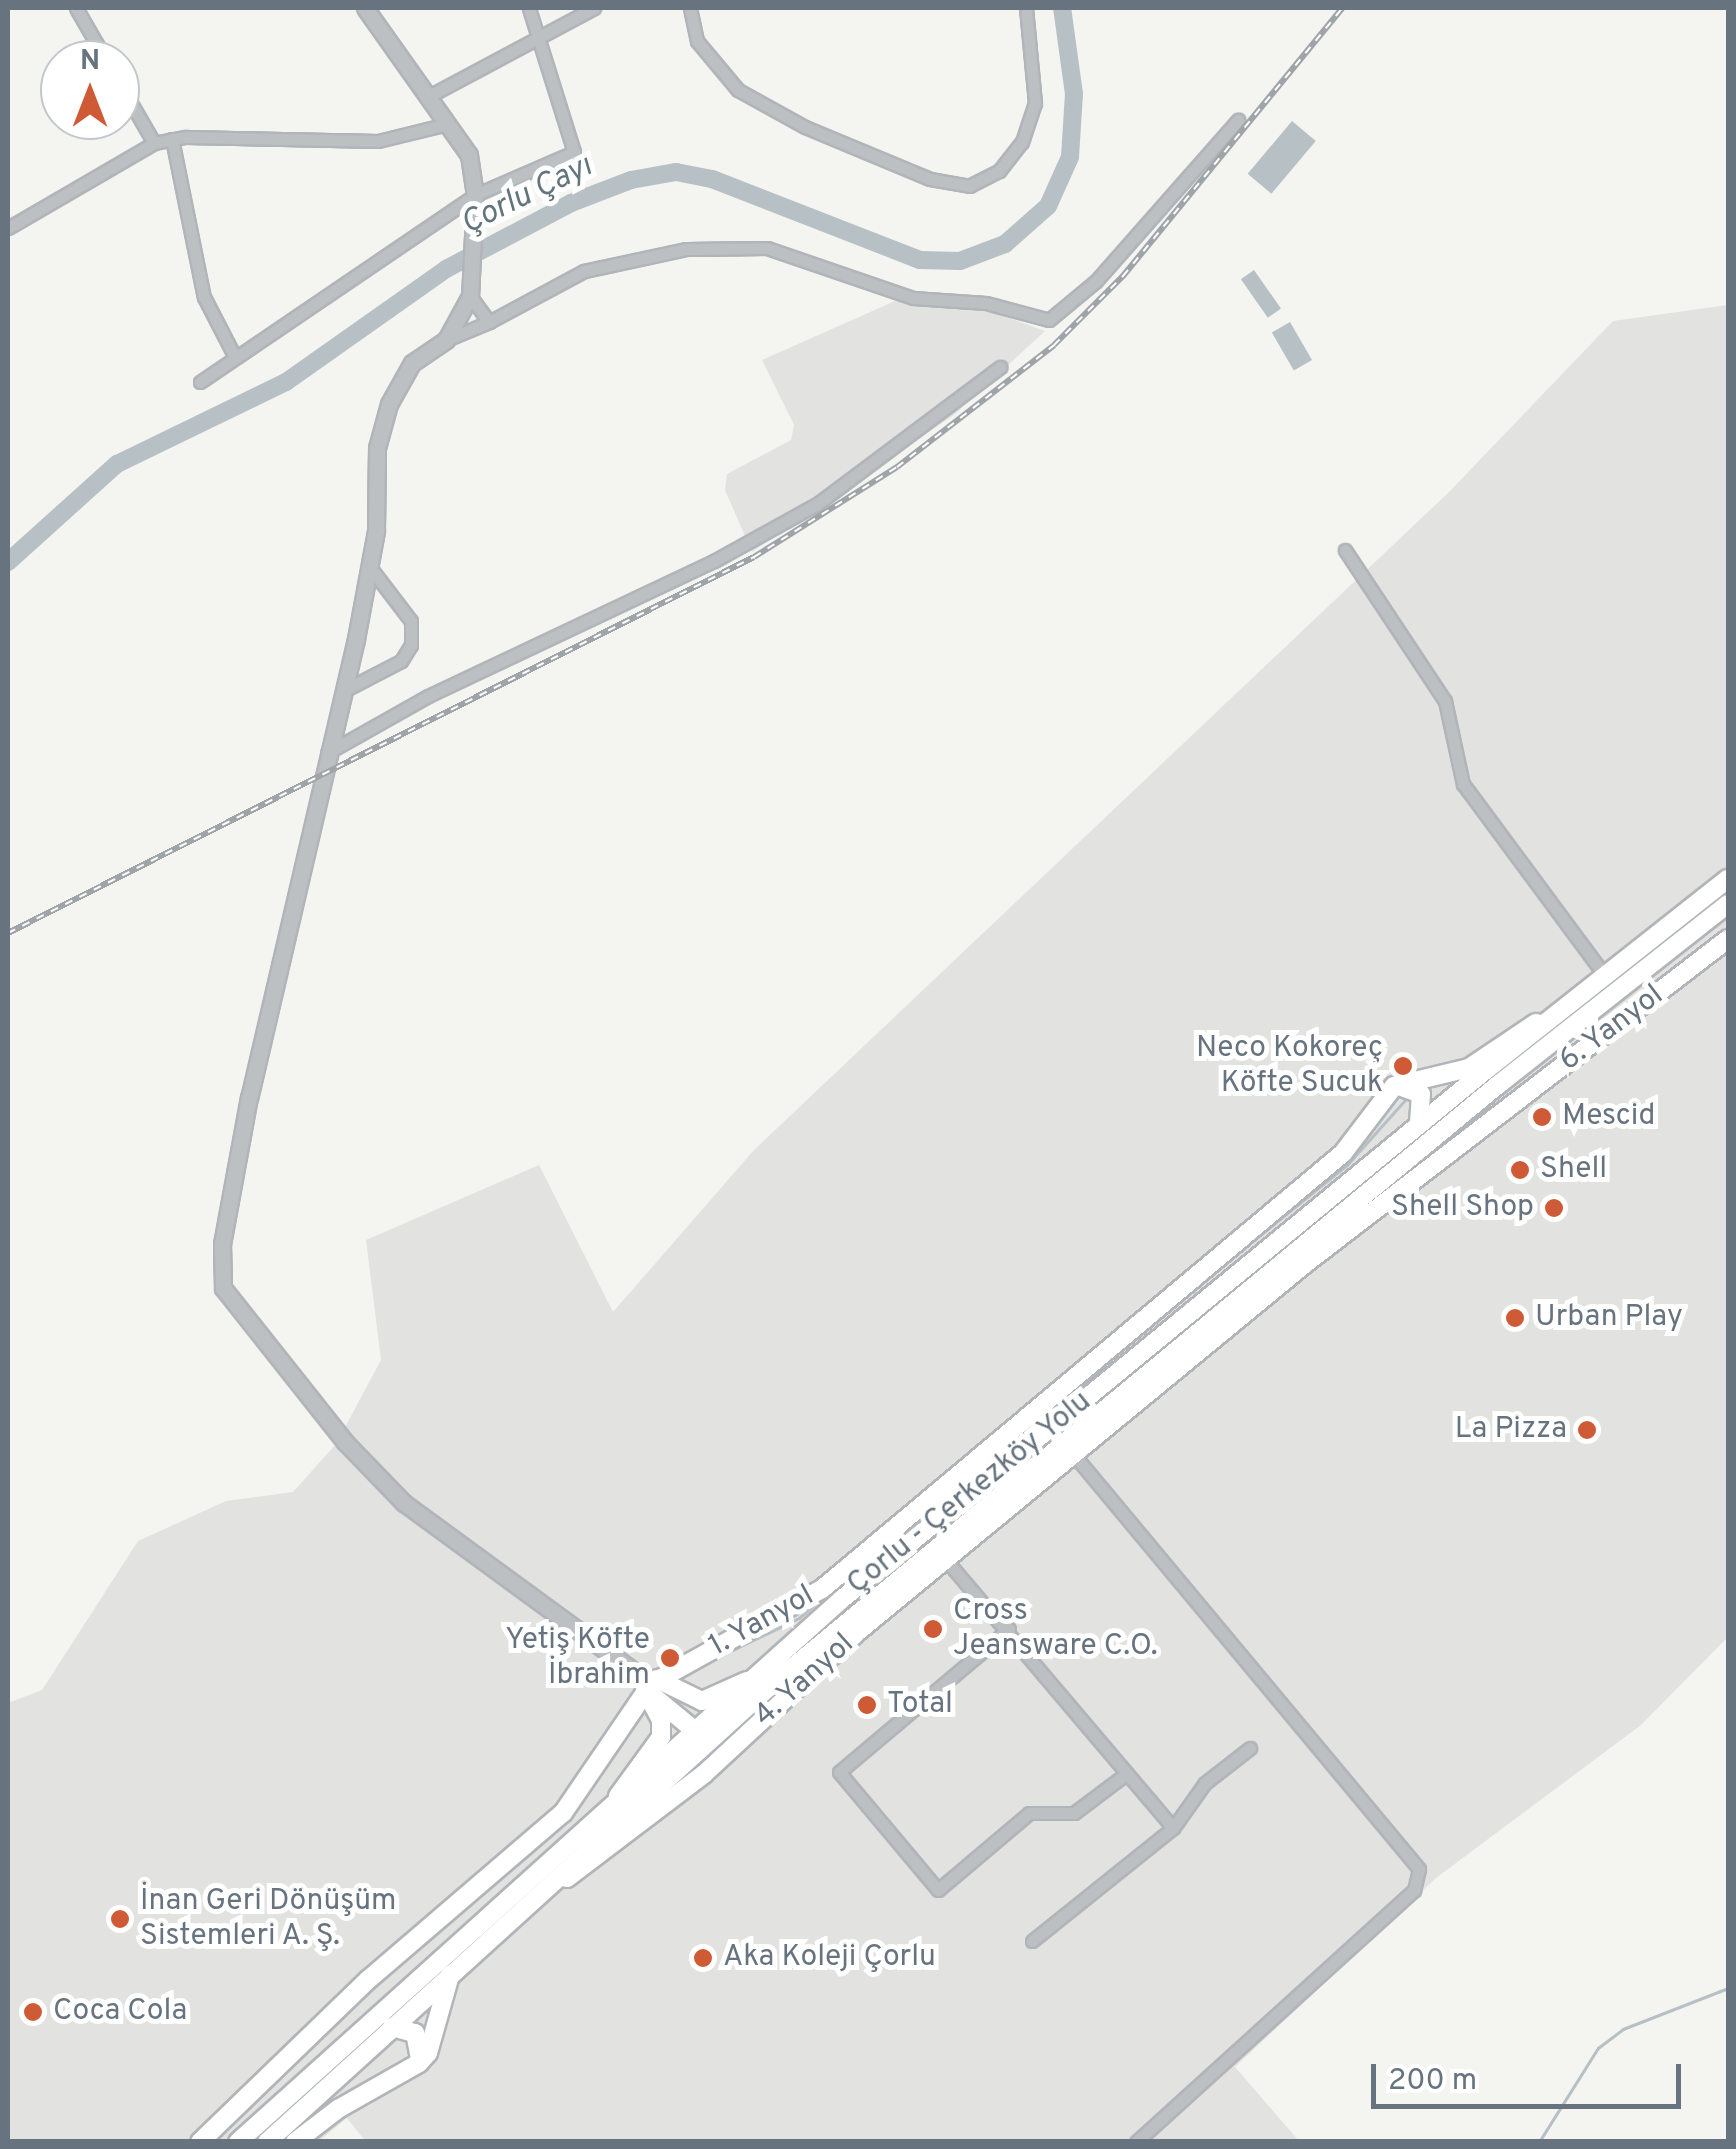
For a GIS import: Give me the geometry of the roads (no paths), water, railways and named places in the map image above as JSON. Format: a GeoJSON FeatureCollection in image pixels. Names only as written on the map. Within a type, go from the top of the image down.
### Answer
{"type":"FeatureCollection","features":[{"type":"Feature","properties":{"kind":"main road","name":"Çorlu - Çerkezköy Yolu"},"geometry":{"type":"LineString","coordinates":[[266,2142],[533,1900],[752,1678],[1420,1125],[1728,879]]}},
{"type":"Feature","properties":{"kind":"main road","name":"Çorlu - Çerkezköy Yolu"},"geometry":{"type":"LineString","coordinates":[[238,2142],[616,1799],[700,1731],[731,1720],[1309,1240],[1728,904]]}},
{"type":"Feature","properties":{"kind":"main road","name":"6. Yanyol"},"geometry":{"type":"LineString","coordinates":[[1398,1191],[1728,939]]}},
{"type":"Feature","properties":{"kind":"main road"},"geometry":{"type":"LineString","coordinates":[[1394,1086],[1469,1068],[1562,1010]]}},
{"type":"Feature","properties":{"kind":"main road","name":"1. Yanyol"},"geometry":{"type":"LineString","coordinates":[[200,2142],[369,1979],[563,1812],[651,1685],[793,1611],[822,1589],[1342,1153],[1394,1086]]}},
{"type":"Feature","properties":{"kind":"main road"},"geometry":{"type":"LineString","coordinates":[[1394,1086],[1421,1094],[1420,1125]]}},
{"type":"Feature","properties":{"kind":"main road"},"geometry":{"type":"LineString","coordinates":[[1309,1240],[1398,1191]]}},
{"type":"Feature","properties":{"kind":"main road","name":"4. Yanyol"},"geometry":{"type":"LineString","coordinates":[[533,1900],[704,1774],[780,1698],[1398,1191]]}},
{"type":"Feature","properties":{"kind":"main road"},"geometry":{"type":"LineString","coordinates":[[651,1685],[702,1701],[752,1678]]}},
{"type":"Feature","properties":{"kind":"main road"},"geometry":{"type":"LineString","coordinates":[[651,1685],[700,1731],[704,1774]]}},
{"type":"Feature","properties":{"kind":"main road"},"geometry":{"type":"LineString","coordinates":[[616,1799],[660,1738],[662,1720],[651,1685]]}},
{"type":"Feature","properties":{"kind":"main road"},"geometry":{"type":"LineString","coordinates":[[731,1720],[780,1698]]}},
{"type":"Feature","properties":{"kind":"main road"},"geometry":{"type":"LineString","coordinates":[[296,2142],[338,2108],[419,2063],[450,1975]]}},
{"type":"Feature","properties":{"kind":"main road"},"geometry":{"type":"LineString","coordinates":[[392,2026],[414,2033],[419,2063]]}},
{"type":"Feature","properties":{"kind":"street"},"geometry":{"type":"LineString","coordinates":[[76,8],[94,40]]}},
{"type":"Feature","properties":{"kind":"street"},"geometry":{"type":"LineString","coordinates":[[366,8],[469,156],[475,195],[470,296],[446,340]]}},
{"type":"Feature","properties":{"kind":"street"},"geometry":{"type":"LineString","coordinates":[[200,382],[475,195],[574,152],[529,8]]}},
{"type":"Feature","properties":{"kind":"street"},"geometry":{"type":"LineString","coordinates":[[429,96],[594,8]]}},
{"type":"Feature","properties":{"kind":"street"},"geometry":{"type":"LineString","coordinates":[[690,8],[696,41],[738,90],[805,127],[930,179],[968,186],[998,171],[1022,142],[1031,116],[1035,68],[1026,8]]}},
{"type":"Feature","properties":{"kind":"street"},"geometry":{"type":"LineString","coordinates":[[140,111],[174,155],[204,297],[235,356]]}},
{"type":"Feature","properties":{"kind":"street"},"geometry":{"type":"LineString","coordinates":[[651,1685],[404,1503],[345,1442],[222,1288],[222,1244],[248,1098],[369,566],[377,448],[389,404],[412,363],[446,340],[489,322],[584,271],[686,249],[751,248],[913,298],[986,302],[1049,320],[1096,281],[1238,120]]}},
{"type":"Feature","properties":{"kind":"street"},"geometry":{"type":"LineString","coordinates":[[8,228],[163,141],[378,141],[448,124]]}},
{"type":"Feature","properties":{"kind":"street"},"geometry":{"type":"LineString","coordinates":[[470,296],[489,322]]}},
{"type":"Feature","properties":{"kind":"street"},"geometry":{"type":"LineString","coordinates":[[327,753],[428,696],[714,561],[816,504],[1000,366]]}},
{"type":"Feature","properties":{"kind":"street"},"geometry":{"type":"LineString","coordinates":[[1345,550],[1445,701],[1463,784],[1605,976]]}},
{"type":"Feature","properties":{"kind":"street"},"geometry":{"type":"LineString","coordinates":[[342,691],[400,661],[411,645],[410,622],[369,566]]}},
{"type":"Feature","properties":{"kind":"street"},"geometry":{"type":"LineString","coordinates":[[1074,1455],[1419,1869],[1414,1890],[1136,2142]]}},
{"type":"Feature","properties":{"kind":"street"},"geometry":{"type":"LineString","coordinates":[[946,1560],[1009,1629],[1173,1828]]}},
{"type":"Feature","properties":{"kind":"street"},"geometry":{"type":"LineString","coordinates":[[1009,1629],[839,1772],[938,1890],[1029,1814],[1074,1814],[1127,1773]]}},
{"type":"Feature","properties":{"kind":"street"},"geometry":{"type":"LineString","coordinates":[[1032,1941],[1173,1828],[1205,1783],[1250,1748]]}},
{"type":"Feature","properties":{"kind":"waterway","name":"Çorlu Çayı"},"geometry":{"type":"LineString","coordinates":[[8,562],[117,464],[286,382],[446,269],[571,203],[631,180],[676,172],[712,179],[920,260],[960,261],[1005,244],[1048,206],[1070,157],[1074,94],[1062,8]]}},
{"type":"Feature","properties":{"kind":"waterway"},"geometry":{"type":"LineString","coordinates":[[1202,1282],[1346,1166],[1406,1099]]}},
{"type":"Feature","properties":{"kind":"waterway"},"geometry":{"type":"LineString","coordinates":[[968,1478],[1004,1448]]}},
{"type":"Feature","properties":{"kind":"waterway"},"geometry":{"type":"LineString","coordinates":[[718,1657],[799,1618],[823,1598]]}},
{"type":"Feature","properties":{"kind":"waterway"},"geometry":{"type":"LineString","coordinates":[[1539,2142],[1598,2048],[1623,2029],[1728,1988]]}},
{"type":"Feature","properties":{"kind":"railway"},"geometry":{"type":"LineString","coordinates":[[8,933],[754,557],[897,467],[1054,345],[1123,276],[1342,8]]}},
{"type":"Feature","properties":{"kind":"place","name":"Neco Kokoreç Köfte Sucuk"},"geometry":{"type":"Point","coordinates":[1403,1066]}},
{"type":"Feature","properties":{"kind":"place","name":"Mescid"},"geometry":{"type":"Point","coordinates":[1542,1117]}},
{"type":"Feature","properties":{"kind":"place","name":"Shell"},"geometry":{"type":"Point","coordinates":[1520,1170]}},
{"type":"Feature","properties":{"kind":"place","name":"Shell Shop"},"geometry":{"type":"Point","coordinates":[1554,1208]}},
{"type":"Feature","properties":{"kind":"place","name":"Urban Play"},"geometry":{"type":"Point","coordinates":[1515,1318]}},
{"type":"Feature","properties":{"kind":"place","name":"La Pizza"},"geometry":{"type":"Point","coordinates":[1587,1430]}},
{"type":"Feature","properties":{"kind":"place","name":"Cross Jeansware C.O."},"geometry":{"type":"Point","coordinates":[933,1629]}},
{"type":"Feature","properties":{"kind":"place","name":"Yetiş Köfte İbrahim"},"geometry":{"type":"Point","coordinates":[670,1658]}},
{"type":"Feature","properties":{"kind":"place","name":"Total"},"geometry":{"type":"Point","coordinates":[867,1705]}},
{"type":"Feature","properties":{"kind":"place","name":"İnan Geri Dönüşüm Sistemleri A. Ş."},"geometry":{"type":"Point","coordinates":[120,1919]}},
{"type":"Feature","properties":{"kind":"place","name":"Aka Koleji Çorlu"},"geometry":{"type":"Point","coordinates":[703,1958]}},
{"type":"Feature","properties":{"kind":"place","name":"Coca Cola"},"geometry":{"type":"Point","coordinates":[33,2012]}}]}
